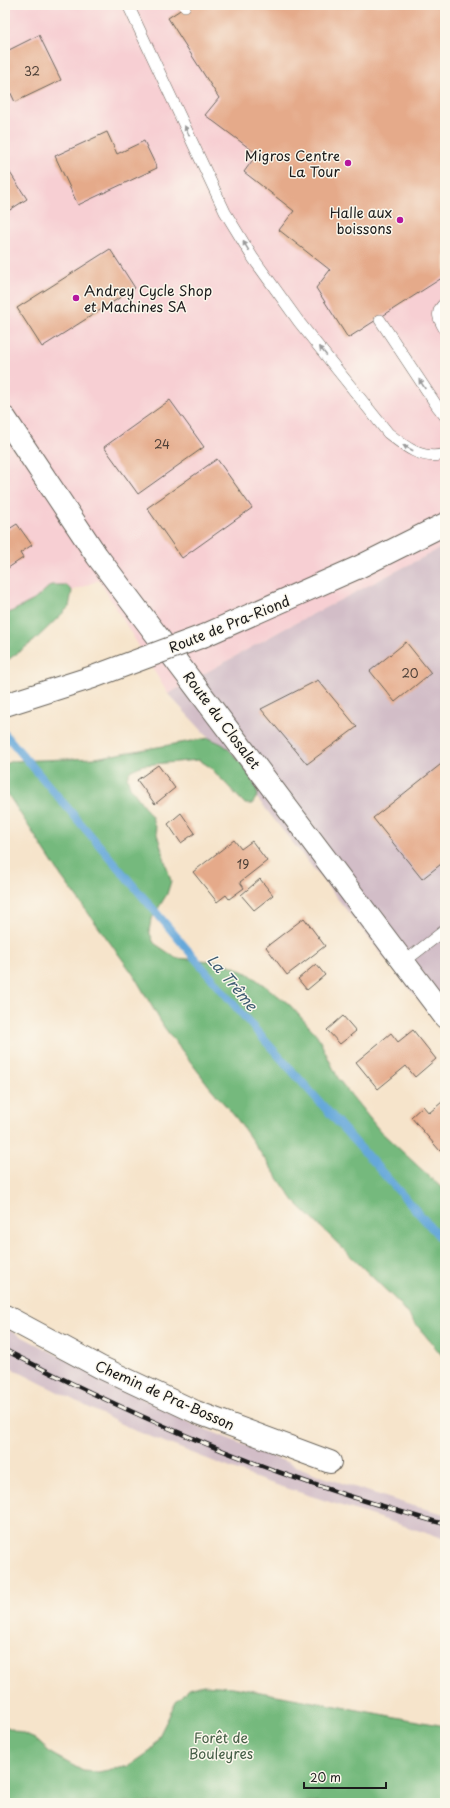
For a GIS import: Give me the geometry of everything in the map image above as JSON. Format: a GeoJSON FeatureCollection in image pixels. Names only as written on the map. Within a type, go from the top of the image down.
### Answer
{"type":"FeatureCollection","features":[{"type":"Feature","properties":{"kind":"street","name":"Route du Closalet"},"geometry":{"type":"LineString","coordinates":[[5,418],[97,556],[445,1017]]}},
{"type":"Feature","properties":{"kind":"street","name":"Route de Pra-Riond"},"geometry":{"type":"LineString","coordinates":[[5,705],[94,677],[204,636],[359,567],[445,524]]}},
{"type":"Feature","properties":{"kind":"street","name":"Chemin de Pra-Bosson"},"geometry":{"type":"LineString","coordinates":[[5,1316],[100,1367],[196,1412],[330,1462]]}},
{"type":"Feature","properties":{"kind":"lane"},"geometry":{"type":"LineString","coordinates":[[128,5],[224,212],[253,258],[300,322],[388,433],[403,446],[422,455],[432,456],[445,454]]}},
{"type":"Feature","properties":{"kind":"lane"},"geometry":{"type":"LineString","coordinates":[[445,303],[439,309],[438,315],[445,330]]}},
{"type":"Feature","properties":{"kind":"lane"},"geometry":{"type":"LineString","coordinates":[[380,320],[445,416]]}},
{"type":"Feature","properties":{"kind":"lane"},"geometry":{"type":"LineString","coordinates":[[404,962],[445,930]]}},
{"type":"Feature","properties":{"kind":"shaded area"},"geometry":{"type":"Polygon","coordinates":[[[5,5],[445,5],[445,546],[284,629],[168,694],[99,580],[72,591],[66,585],[51,585],[34,600],[5,615],[5,5]]]}},
{"type":"Feature","properties":{"kind":"shaded area"},"geometry":{"type":"Polygon","coordinates":[[[445,546],[445,1033],[257,798],[258,795],[225,746],[209,738],[168,694],[284,629],[445,546]]]}},
{"type":"Feature","properties":{"kind":"shaded area"},"geometry":{"type":"Polygon","coordinates":[[[5,1328],[188,1422],[323,1477],[410,1505],[445,1514],[445,1539],[261,1480],[131,1429],[5,1365],[5,1328]]]}},
{"type":"Feature","properties":{"kind":"green space"},"geometry":{"type":"Polygon","coordinates":[[[51,585],[66,585],[72,591],[69,607],[34,641],[5,662],[5,615],[34,600],[51,585]]]}},
{"type":"Feature","properties":{"kind":"green space"},"geometry":{"type":"Polygon","coordinates":[[[209,738],[222,744],[236,757],[253,782],[258,795],[252,804],[245,804],[210,767],[199,760],[143,765],[131,770],[127,776],[130,787],[152,817],[171,881],[167,894],[151,920],[149,931],[154,943],[176,958],[223,962],[249,974],[289,1004],[317,1035],[339,1080],[380,1131],[445,1191],[445,1359],[395,1299],[294,1201],[237,1119],[209,1086],[164,1027],[133,974],[61,876],[5,790],[5,765],[11,761],[95,758],[209,738]]]}},
{"type":"Feature","properties":{"kind":"green space","name":"Forêt de Bouleyres"},"geometry":{"type":"Polygon","coordinates":[[[203,1685],[233,1687],[445,1726],[445,1803],[5,1803],[5,1726],[35,1739],[52,1754],[83,1771],[98,1772],[129,1766],[152,1750],[176,1702],[189,1689],[203,1685]]]}},
{"type":"Feature","properties":{"kind":"building","name":"Migros Centre La Tour"},"geometry":{"type":"Polygon","coordinates":[[[188,5],[445,5],[445,276],[348,338],[316,288],[330,270],[279,230],[294,211],[244,172],[257,154],[205,115],[219,98],[168,18],[188,5]]]}},
{"type":"Feature","properties":{"kind":"building"},"geometry":{"type":"Polygon","coordinates":[[[39,35],[61,80],[15,102],[5,81],[5,52],[39,35]]]}},
{"type":"Feature","properties":{"kind":"building"},"geometry":{"type":"Polygon","coordinates":[[[107,132],[117,154],[144,141],[157,168],[78,205],[55,156],[107,132]]]}},
{"type":"Feature","properties":{"kind":"building"},"geometry":{"type":"Polygon","coordinates":[[[5,165],[27,199],[5,213],[5,165]]]}},
{"type":"Feature","properties":{"kind":"building","name":"Andrey Cycle Shop et Machines SA"},"geometry":{"type":"Polygon","coordinates":[[[110,249],[135,288],[42,347],[17,308],[110,249]]]}},
{"type":"Feature","properties":{"kind":"building"},"geometry":{"type":"Polygon","coordinates":[[[170,400],[204,447],[138,494],[104,447],[170,400]]]}},
{"type":"Feature","properties":{"kind":"building"},"geometry":{"type":"Polygon","coordinates":[[[217,459],[252,508],[182,558],[147,508],[217,459]]]}},
{"type":"Feature","properties":{"kind":"building"},"geometry":{"type":"Polygon","coordinates":[[[17,524],[32,545],[20,553],[23,558],[5,570],[5,529],[6,531],[17,524]]]}},
{"type":"Feature","properties":{"kind":"building"},"geometry":{"type":"Polygon","coordinates":[[[406,642],[431,673],[395,702],[370,671],[406,642]]]}},
{"type":"Feature","properties":{"kind":"building"},"geometry":{"type":"Polygon","coordinates":[[[318,680],[357,727],[307,764],[261,709],[318,680]]]}},
{"type":"Feature","properties":{"kind":"building"},"geometry":{"type":"Polygon","coordinates":[[[445,761],[445,861],[422,879],[373,818],[445,761]]]}},
{"type":"Feature","properties":{"kind":"building"},"geometry":{"type":"Polygon","coordinates":[[[158,765],[175,788],[155,804],[137,780],[158,765]]]}},
{"type":"Feature","properties":{"kind":"building"},"geometry":{"type":"Polygon","coordinates":[[[181,813],[195,833],[181,843],[168,824],[181,813]]]}},
{"type":"Feature","properties":{"kind":"building"},"geometry":{"type":"Polygon","coordinates":[[[234,840],[241,849],[252,841],[267,861],[240,882],[244,888],[229,899],[226,895],[217,902],[193,872],[234,840]]]}},
{"type":"Feature","properties":{"kind":"building"},"geometry":{"type":"Polygon","coordinates":[[[260,879],[273,895],[254,910],[241,895],[260,879]]]}},
{"type":"Feature","properties":{"kind":"building"},"geometry":{"type":"Polygon","coordinates":[[[304,918],[325,946],[287,975],[266,947],[304,918]]]}},
{"type":"Feature","properties":{"kind":"building"},"geometry":{"type":"Polygon","coordinates":[[[316,964],[325,975],[307,990],[298,979],[316,964]]]}},
{"type":"Feature","properties":{"kind":"building"},"geometry":{"type":"Polygon","coordinates":[[[343,1016],[356,1031],[340,1044],[327,1030],[343,1016]]]}},
{"type":"Feature","properties":{"kind":"building"},"geometry":{"type":"Polygon","coordinates":[[[413,1030],[436,1059],[415,1077],[406,1066],[378,1089],[356,1062],[391,1033],[398,1042],[413,1030]]]}},
{"type":"Feature","properties":{"kind":"building"},"geometry":{"type":"Polygon","coordinates":[[[442,1102],[445,1106],[445,1147],[440,1151],[411,1117],[423,1106],[429,1113],[442,1102]]]}},
{"type":"Feature","properties":{"kind":"waterway","name":"La Trême"},"geometry":{"type":"LineString","coordinates":[[5,734],[253,1027],[445,1243]]}},
{"type":"Feature","properties":{"kind":"railway"},"geometry":{"type":"LineString","coordinates":[[5,1350],[50,1373],[140,1415],[231,1454],[324,1488],[445,1524]]}},
{"type":"Feature","properties":{"kind":"place","name":"Migros Centre La Tour"},"geometry":{"type":"Point","coordinates":[348,163]}},
{"type":"Feature","properties":{"kind":"place","name":"Halle aux boissons"},"geometry":{"type":"Point","coordinates":[400,220]}},
{"type":"Feature","properties":{"kind":"place","name":"Andrey Cycle Shop et Machines SA"},"geometry":{"type":"Point","coordinates":[76,298]}}]}
